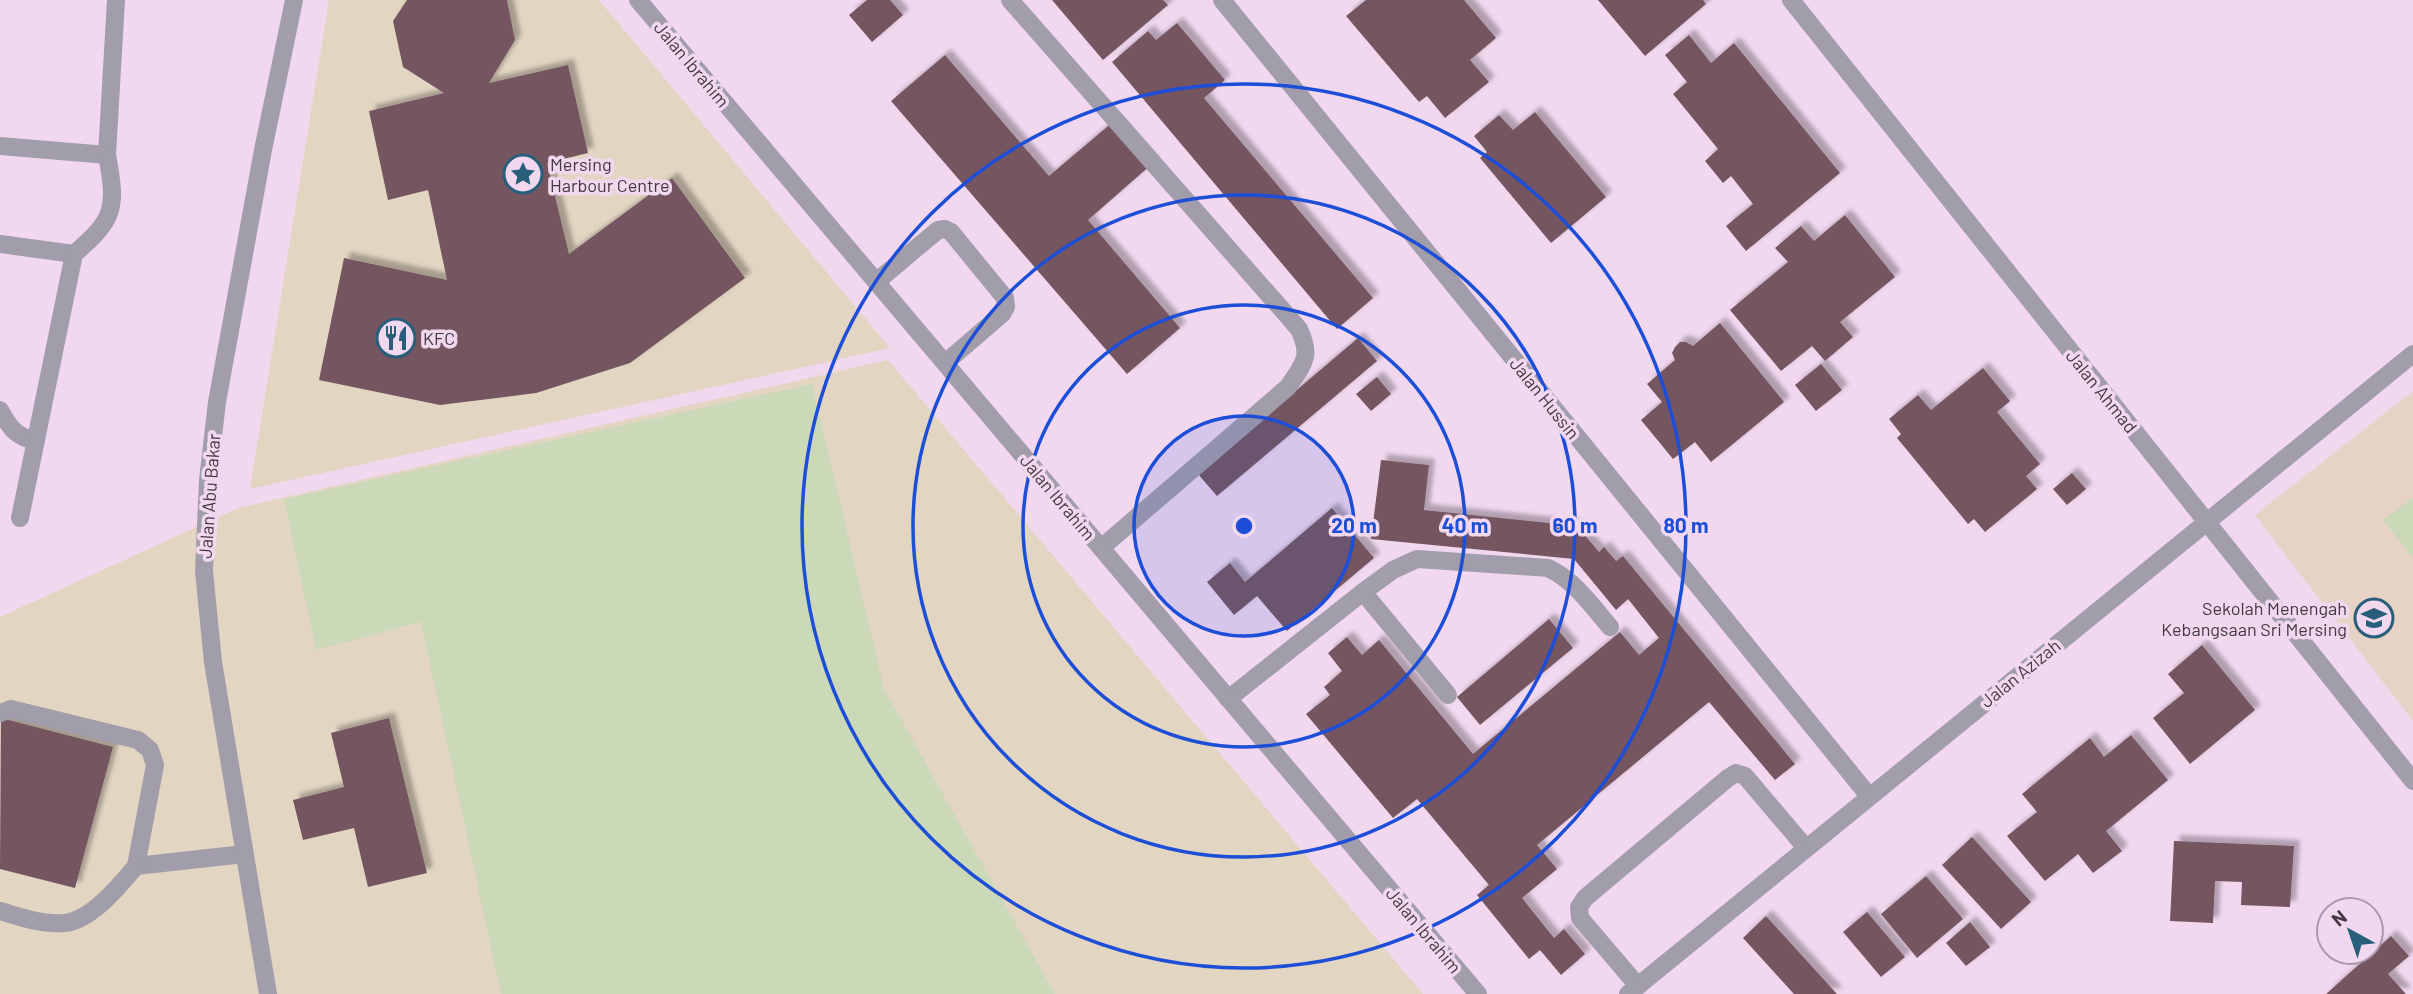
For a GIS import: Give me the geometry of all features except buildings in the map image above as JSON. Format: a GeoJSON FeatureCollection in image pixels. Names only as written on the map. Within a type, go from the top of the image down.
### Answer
{"type":"FeatureCollection","features":[{"type":"Feature","properties":{"kind":"street"},"geometry":{"type":"LineString","coordinates":[[20,518],[74,254],[96,236],[107,220],[113,202],[107,155],[116,0]]}},
{"type":"Feature","properties":{"kind":"street","name":"Jalan Abu Bakar"},"geometry":{"type":"LineString","coordinates":[[268,994],[213,662],[204,571],[208,480],[217,402],[263,150],[294,0]]}},
{"type":"Feature","properties":{"kind":"street","name":"Jalan Ibrahim"},"geometry":{"type":"LineString","coordinates":[[638,0],[1478,994]]}},
{"type":"Feature","properties":{"kind":"street"},"geometry":{"type":"LineString","coordinates":[[1010,0],[1299,329],[1307,347],[1303,366],[1288,387],[1101,548]]}},
{"type":"Feature","properties":{"kind":"street","name":"Jalan Hussin"},"geometry":{"type":"LineString","coordinates":[[1222,0],[1869,796]]}},
{"type":"Feature","properties":{"kind":"street","name":"Jalan Ahmad"},"geometry":{"type":"LineString","coordinates":[[1791,0],[2413,781]]}},
{"type":"Feature","properties":{"kind":"street"},"geometry":{"type":"LineString","coordinates":[[0,146],[107,155]]}},
{"type":"Feature","properties":{"kind":"street"},"geometry":{"type":"LineString","coordinates":[[876,282],[938,230],[951,232],[1005,298],[1006,307],[1002,314],[945,363]]}},
{"type":"Feature","properties":{"kind":"street"},"geometry":{"type":"LineString","coordinates":[[0,244],[74,254]]}},
{"type":"Feature","properties":{"kind":"street","name":"Jalan Azizah"},"geometry":{"type":"LineString","coordinates":[[1633,990],[2413,354]]}},
{"type":"Feature","properties":{"kind":"street"},"geometry":{"type":"LineString","coordinates":[[0,410],[12,431],[24,439],[36,441]]}},
{"type":"Feature","properties":{"kind":"street"},"geometry":{"type":"LineString","coordinates":[[1228,699],[1363,592],[1393,570],[1417,559],[1548,568],[1572,583],[1610,626]]}},
{"type":"Feature","properties":{"kind":"street"},"geometry":{"type":"LineString","coordinates":[[1363,592],[1448,695]]}},
{"type":"Feature","properties":{"kind":"street"},"geometry":{"type":"LineString","coordinates":[[0,713],[11,709],[138,740],[150,750],[155,765],[136,866],[115,891],[90,911],[67,923],[39,922],[0,911]]}},
{"type":"Feature","properties":{"kind":"street"},"geometry":{"type":"LineString","coordinates":[[1633,990],[1580,918],[1579,907],[1585,898],[1728,778],[1736,773],[1745,776],[1806,848]]}},
{"type":"Feature","properties":{"kind":"street"},"geometry":{"type":"LineString","coordinates":[[136,866],[244,854]]}},
{"type":"Feature","properties":{"kind":"shaded area","name":"Mersing Harbour Centre"},"geometry":{"type":"Polygon","coordinates":[[[329,0],[599,0],[890,348],[250,489],[329,0]]]}},
{"type":"Feature","properties":{"kind":"shaded area"},"geometry":{"type":"Polygon","coordinates":[[[888,360],[1423,994],[0,994],[0,617],[238,508],[888,360]]]}},
{"type":"Feature","properties":{"kind":"shaded area","name":"Sekolah Menengah Kebangsaan Sri Mersing"},"geometry":{"type":"Polygon","coordinates":[[[2413,391],[2413,721],[2255,515],[2413,391]]]}},
{"type":"Feature","properties":{"kind":"green space"},"geometry":{"type":"Polygon","coordinates":[[[812,384],[884,689],[1055,994],[501,994],[421,622],[316,650],[284,499],[812,384]]]}},
{"type":"Feature","properties":{"kind":"green space"},"geometry":{"type":"Polygon","coordinates":[[[2413,497],[2413,559],[2383,520],[2413,497]]]}},
{"type":"Feature","properties":{"kind":"place","name":"Mersing Harbour Centre"},"geometry":{"type":"Point","coordinates":[523,174]}},
{"type":"Feature","properties":{"kind":"place","name":"KFC"},"geometry":{"type":"Point","coordinates":[396,338]}},
{"type":"Feature","properties":{"kind":"place","name":"Sekolah Menengah Kebangsaan Sri Mersing"},"geometry":{"type":"Point","coordinates":[2374,618]}}]}
